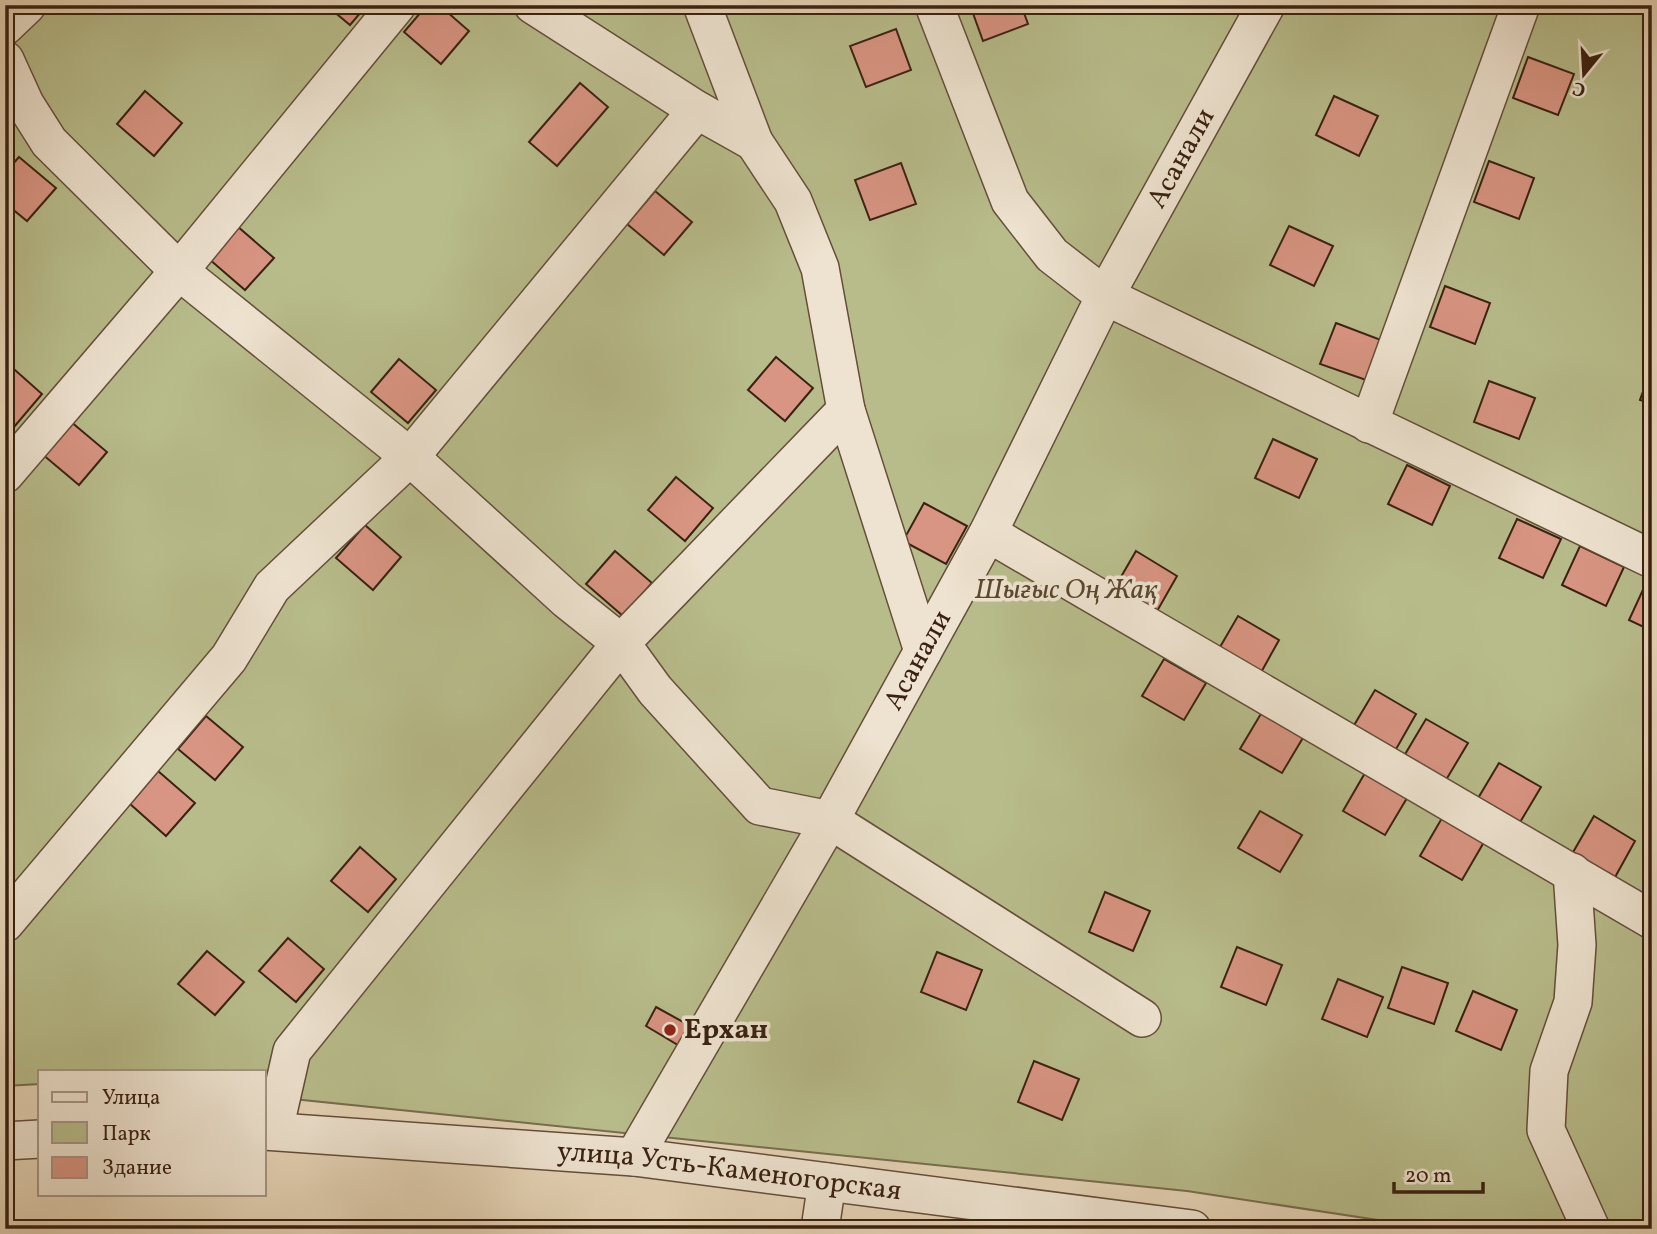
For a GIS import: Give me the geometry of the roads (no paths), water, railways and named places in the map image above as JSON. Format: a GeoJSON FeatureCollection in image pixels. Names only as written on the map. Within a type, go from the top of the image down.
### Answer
{"type":"FeatureCollection","features":[{"type":"Feature","properties":{"kind":"street"},"geometry":{"type":"LineString","coordinates":[[5,26],[27,5]]}},
{"type":"Feature","properties":{"kind":"street"},"geometry":{"type":"LineString","coordinates":[[5,474],[178,271],[397,5]]}},
{"type":"Feature","properties":{"kind":"street"},"geometry":{"type":"LineString","coordinates":[[533,5],[697,110],[754,142]]}},
{"type":"Feature","properties":{"kind":"street"},"geometry":{"type":"LineString","coordinates":[[702,5],[754,142],[793,201],[820,268],[846,410],[923,651]]}},
{"type":"Feature","properties":{"kind":"street"},"geometry":{"type":"LineString","coordinates":[[934,5],[1010,201],[1052,255],[1105,296],[1369,424],[1651,554]]}},
{"type":"Feature","properties":{"kind":"street","name":"Асанали"},"geometry":{"type":"LineString","coordinates":[[634,1157],[830,820],[988,533],[1105,296],[1266,5]]}},
{"type":"Feature","properties":{"kind":"street"},"geometry":{"type":"LineString","coordinates":[[1369,424],[1521,5]]}},
{"type":"Feature","properties":{"kind":"street"},"geometry":{"type":"LineString","coordinates":[[5,60],[25,104],[49,142],[178,271],[410,457],[567,600],[621,643],[655,690],[760,806],[830,820],[1142,1018]]}},
{"type":"Feature","properties":{"kind":"street"},"geometry":{"type":"LineString","coordinates":[[5,923],[229,658],[272,587],[410,457],[697,110]]}},
{"type":"Feature","properties":{"kind":"street"},"geometry":{"type":"LineString","coordinates":[[269,1130],[292,1051],[621,643],[846,410]]}},
{"type":"Feature","properties":{"kind":"street"},"geometry":{"type":"LineString","coordinates":[[988,533],[1652,920]]}},
{"type":"Feature","properties":{"kind":"street"},"geometry":{"type":"LineString","coordinates":[[1572,872],[1577,945],[1573,1002],[1549,1071],[1546,1130],[1591,1229]]}},
{"type":"Feature","properties":{"kind":"street","name":"улица Усть-Каменогорская"},"geometry":{"type":"LineString","coordinates":[[269,1130],[634,1157],[1192,1229]]}},
{"type":"Feature","properties":{"kind":"street"},"geometry":{"type":"LineString","coordinates":[[5,1141],[38,1139]]}},
{"type":"Feature","properties":{"kind":"street"},"geometry":{"type":"LineString","coordinates":[[820,1229],[827,1181]]}},
{"type":"Feature","properties":{"kind":"place","name":"Ерхан"},"geometry":{"type":"Point","coordinates":[670,1030]}},
{"type":"Feature","properties":{"kind":"park label","name":"Шығыс Оң Жақ"},"geometry":{"type":"Point","coordinates":[1066,590]}}]}
